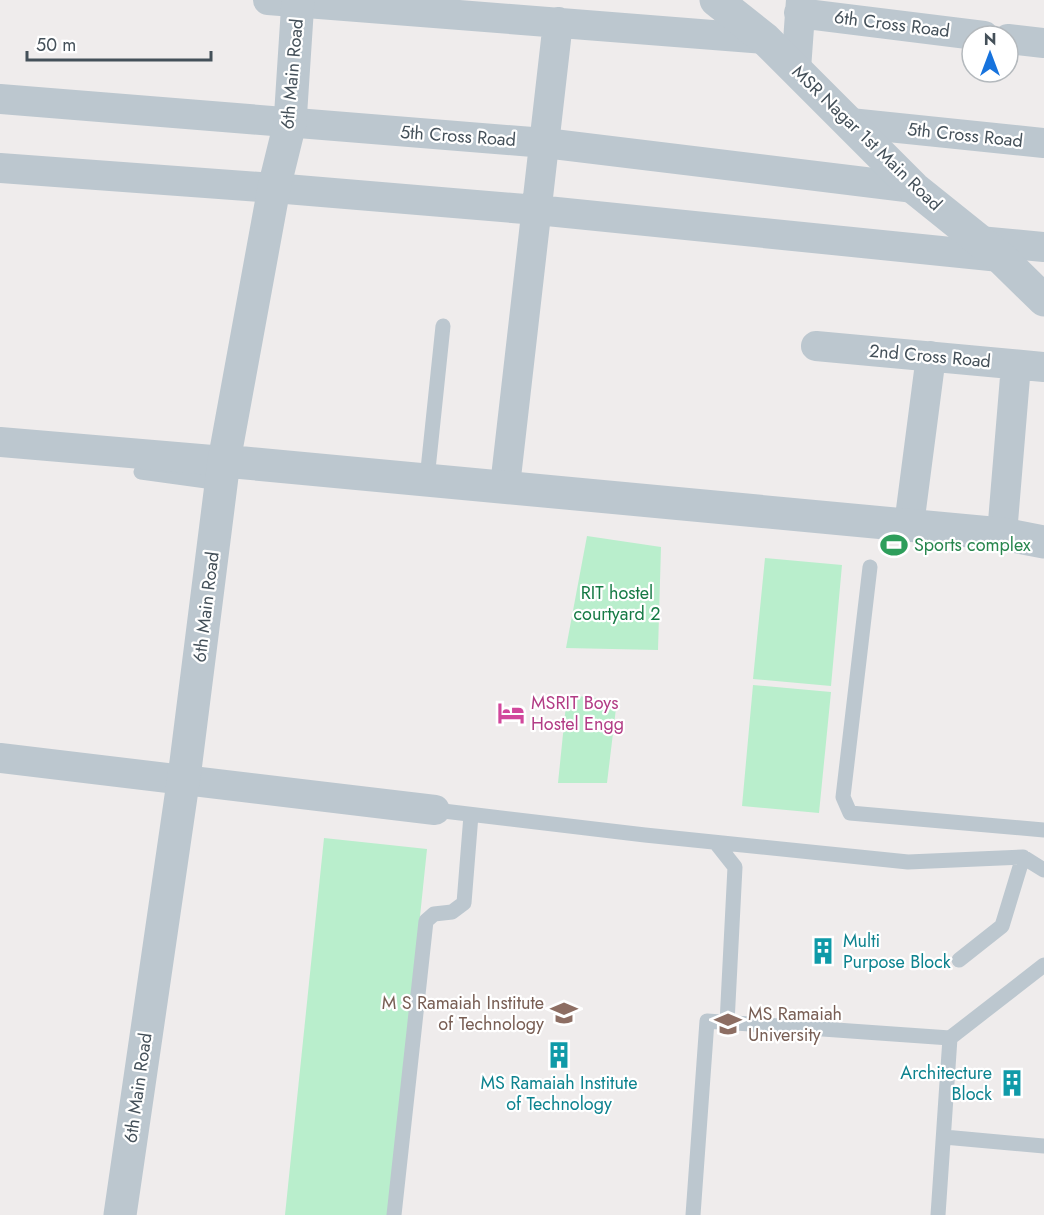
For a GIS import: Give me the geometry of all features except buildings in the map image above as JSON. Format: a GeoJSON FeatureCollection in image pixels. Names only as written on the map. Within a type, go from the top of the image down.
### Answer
{"type":"FeatureCollection","features":[{"type":"Feature","properties":{"kind":"street","name":"MSR Nagar 1st Main Road"},"geometry":{"type":"LineString","coordinates":[[717,0],[765,39],[915,188],[989,249],[1044,300]]}},
{"type":"Feature","properties":{"kind":"street"},"geometry":{"type":"LineString","coordinates":[[288,1],[765,39]]}},
{"type":"Feature","properties":{"kind":"street","name":"6th Main Road"},"geometry":{"type":"LineString","coordinates":[[120,1215],[186,762],[223,472],[274,188],[290,123],[288,1]]}},
{"type":"Feature","properties":{"kind":"street"},"geometry":{"type":"LineString","coordinates":[[796,69],[800,6]]}},
{"type":"Feature","properties":{"kind":"street","name":"6th Cross Road"},"geometry":{"type":"LineString","coordinates":[[800,6],[960,32]]}},
{"type":"Feature","properties":{"kind":"street"},"geometry":{"type":"LineString","coordinates":[[505,486],[558,22]]}},
{"type":"Feature","properties":{"kind":"street"},"geometry":{"type":"LineString","coordinates":[[1020,41],[1044,44]]}},
{"type":"Feature","properties":{"kind":"street","name":"5th Cross Road"},"geometry":{"type":"LineString","coordinates":[[0,99],[545,143],[915,188]]}},
{"type":"Feature","properties":{"kind":"street","name":"5th Cross Road"},"geometry":{"type":"LineString","coordinates":[[850,123],[1044,143]]}},
{"type":"Feature","properties":{"kind":"street"},"geometry":{"type":"LineString","coordinates":[[0,168],[274,188],[989,249],[1044,247]]}},
{"type":"Feature","properties":{"kind":"street","name":"2nd Cross Road"},"geometry":{"type":"LineString","coordinates":[[816,346],[1030,366]]}},
{"type":"Feature","properties":{"kind":"street"},"geometry":{"type":"LineString","coordinates":[[909,525],[931,356]]}},
{"type":"Feature","properties":{"kind":"street"},"geometry":{"type":"LineString","coordinates":[[1002,534],[1030,366]]}},
{"type":"Feature","properties":{"kind":"street"},"geometry":{"type":"LineString","coordinates":[[0,442],[223,472],[428,479],[1002,534],[1044,542]]}},
{"type":"Feature","properties":{"kind":"street"},"geometry":{"type":"LineString","coordinates":[[0,758],[435,810]]}},
{"type":"Feature","properties":{"kind":"lane"},"geometry":{"type":"LineString","coordinates":[[428,479],[443,326]]}},
{"type":"Feature","properties":{"kind":"lane"},"geometry":{"type":"LineString","coordinates":[[141,472],[223,472]]}},
{"type":"Feature","properties":{"kind":"lane"},"geometry":{"type":"LineString","coordinates":[[870,567],[843,797],[850,813],[1044,830]]}},
{"type":"Feature","properties":{"kind":"lane"},"geometry":{"type":"LineString","coordinates":[[435,810],[716,843],[909,862],[1023,857],[1044,870]]}},
{"type":"Feature","properties":{"kind":"lane"},"geometry":{"type":"LineString","coordinates":[[394,1215],[426,921],[434,915],[452,912],[464,903],[471,815]]}},
{"type":"Feature","properties":{"kind":"lane"},"geometry":{"type":"LineString","coordinates":[[716,843],[735,867],[727,1023]]}},
{"type":"Feature","properties":{"kind":"lane"},"geometry":{"type":"LineString","coordinates":[[959,960],[1002,926],[1023,857]]}},
{"type":"Feature","properties":{"kind":"lane"},"geometry":{"type":"LineString","coordinates":[[693,1215],[707,1021],[950,1038],[1044,965]]}},
{"type":"Feature","properties":{"kind":"lane"},"geometry":{"type":"LineString","coordinates":[[938,1215],[950,1038]]}},
{"type":"Feature","properties":{"kind":"lane"},"geometry":{"type":"LineString","coordinates":[[944,1137],[1044,1146]]}},
{"type":"Feature","properties":{"kind":"green space","name":"RIT hostel courtyard 2"},"geometry":{"type":"Polygon","coordinates":[[[587,536],[661,547],[658,650],[566,648],[587,536]]]}},
{"type":"Feature","properties":{"kind":"green space"},"geometry":{"type":"Polygon","coordinates":[[[765,558],[842,565],[831,686],[753,679],[765,558]]]}},
{"type":"Feature","properties":{"kind":"green space"},"geometry":{"type":"Polygon","coordinates":[[[753,685],[831,692],[819,813],[742,806],[753,685]]]}},
{"type":"Feature","properties":{"kind":"green space"},"geometry":{"type":"Polygon","coordinates":[[[567,695],[617,700],[607,783],[558,783],[567,695]]]}},
{"type":"Feature","properties":{"kind":"green space"},"geometry":{"type":"Polygon","coordinates":[[[324,838],[427,849],[389,1215],[285,1215],[324,838]]]}},
{"type":"Feature","properties":{"kind":"place","name":"Sports complex"},"geometry":{"type":"Point","coordinates":[894,545]}},
{"type":"Feature","properties":{"kind":"place","name":"MSRIT Boys Hostel Engg"},"geometry":{"type":"Point","coordinates":[511,713]}},
{"type":"Feature","properties":{"kind":"place","name":"Multi Purpose Block"},"geometry":{"type":"Point","coordinates":[823,951]}},
{"type":"Feature","properties":{"kind":"place","name":"M S Ramaiah Institute of Technology"},"geometry":{"type":"Point","coordinates":[564,1013]}},
{"type":"Feature","properties":{"kind":"place","name":"MS Ramaiah University"},"geometry":{"type":"Point","coordinates":[728,1024]}},
{"type":"Feature","properties":{"kind":"place","name":"MS Ramaiah Institute of Technology"},"geometry":{"type":"Point","coordinates":[559,1055]}},
{"type":"Feature","properties":{"kind":"place","name":"Architecture Block"},"geometry":{"type":"Point","coordinates":[1012,1083]}}]}
